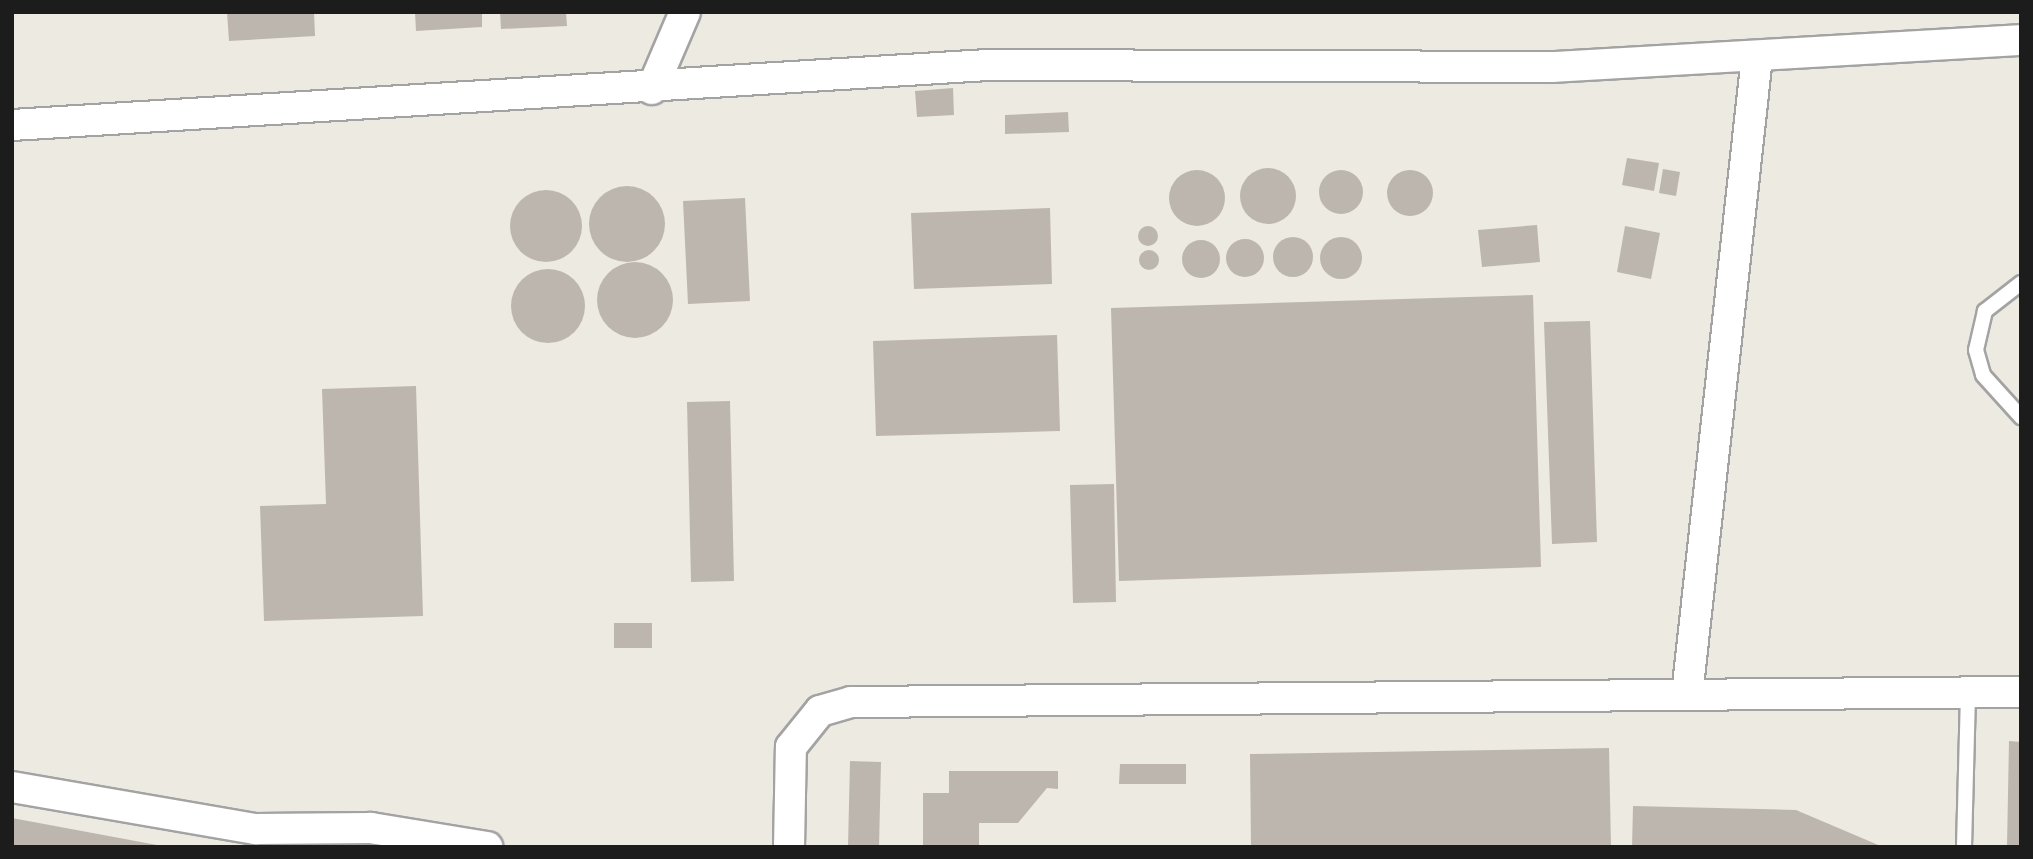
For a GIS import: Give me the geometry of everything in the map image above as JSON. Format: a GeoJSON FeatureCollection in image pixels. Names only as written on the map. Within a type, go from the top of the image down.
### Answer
{"type":"FeatureCollection","features":[{"type":"Feature","properties":{"kind":"street"},"geometry":{"type":"LineString","coordinates":[[652,89],[685,12]]}},
{"type":"Feature","properties":{"kind":"street"},"geometry":{"type":"LineString","coordinates":[[12,125],[652,89],[987,65],[1553,67],[2021,40]]}},
{"type":"Feature","properties":{"kind":"street"},"geometry":{"type":"LineString","coordinates":[[1687,695],[1757,57]]}},
{"type":"Feature","properties":{"kind":"street"},"geometry":{"type":"LineString","coordinates":[[789,847],[791,747],[807,720],[835,704],[2021,692]]}},
{"type":"Feature","properties":{"kind":"street"},"geometry":{"type":"LineString","coordinates":[[12,787],[256,829],[371,828],[487,847]]}},
{"type":"Feature","properties":{"kind":"lane"},"geometry":{"type":"LineString","coordinates":[[2021,283],[1985,311],[1976,350],[1983,375],[2021,417]]}},
{"type":"Feature","properties":{"kind":"lane"},"geometry":{"type":"LineString","coordinates":[[1964,847],[1968,693]]}},
{"type":"Feature","properties":{"kind":"building"},"geometry":{"type":"Polygon","coordinates":[[[227,12],[314,12],[315,36],[229,41],[227,12]]]}},
{"type":"Feature","properties":{"kind":"building"},"geometry":{"type":"Polygon","coordinates":[[[415,12],[482,12],[482,27],[416,31],[415,12]]]}},
{"type":"Feature","properties":{"kind":"building"},"geometry":{"type":"Polygon","coordinates":[[[500,12],[566,12],[567,26],[501,29],[500,12]]]}},
{"type":"Feature","properties":{"kind":"building"},"geometry":{"type":"Polygon","coordinates":[[[953,88],[954,115],[917,117],[915,91],[953,88]]]}},
{"type":"Feature","properties":{"kind":"building"},"geometry":{"type":"Polygon","coordinates":[[[1068,112],[1069,132],[1005,134],[1005,115],[1068,112]]]}},
{"type":"Feature","properties":{"kind":"building"},"geometry":{"type":"Polygon","coordinates":[[[1627,158],[1659,163],[1654,191],[1622,185],[1627,158]]]}},
{"type":"Feature","properties":{"kind":"building"},"geometry":{"type":"Polygon","coordinates":[[[1263,168],[1273,168],[1288,176],[1294,185],[1294,207],[1288,216],[1273,224],[1263,224],[1245,212],[1240,201],[1240,191],[1252,173],[1263,168]]]}},
{"type":"Feature","properties":{"kind":"building"},"geometry":{"type":"Polygon","coordinates":[[[1663,169],[1680,172],[1676,196],[1659,193],[1663,169]]]}},
{"type":"Feature","properties":{"kind":"building"},"geometry":{"type":"Polygon","coordinates":[[[1197,170],[1208,172],[1217,178],[1223,187],[1223,209],[1217,218],[1208,224],[1197,226],[1186,224],[1177,218],[1171,209],[1169,198],[1171,187],[1177,178],[1186,172],[1197,170]]]}},
{"type":"Feature","properties":{"kind":"building"},"geometry":{"type":"Polygon","coordinates":[[[1341,170],[1357,176],[1363,192],[1357,208],[1341,214],[1325,208],[1319,192],[1325,176],[1341,170]]]}},
{"type":"Feature","properties":{"kind":"building"},"geometry":{"type":"Polygon","coordinates":[[[1410,170],[1426,177],[1433,193],[1426,209],[1410,216],[1394,209],[1387,193],[1394,177],[1410,170]]]}},
{"type":"Feature","properties":{"kind":"building"},"geometry":{"type":"Polygon","coordinates":[[[627,186],[641,189],[654,197],[662,210],[665,224],[662,238],[654,251],[641,259],[627,262],[613,259],[600,251],[592,238],[589,224],[592,210],[600,197],[613,189],[627,186]]]}},
{"type":"Feature","properties":{"kind":"building"},"geometry":{"type":"Polygon","coordinates":[[[553,190],[572,200],[580,212],[580,240],[572,252],[560,260],[539,262],[520,252],[512,240],[510,219],[520,200],[532,192],[553,190]]]}},
{"type":"Feature","properties":{"kind":"building"},"geometry":{"type":"Polygon","coordinates":[[[745,198],[750,301],[688,304],[683,201],[745,198]]]}},
{"type":"Feature","properties":{"kind":"building"},"geometry":{"type":"Polygon","coordinates":[[[1050,208],[1052,284],[914,289],[911,213],[1050,208]]]}},
{"type":"Feature","properties":{"kind":"building"},"geometry":{"type":"Polygon","coordinates":[[[1537,225],[1540,262],[1482,267],[1478,230],[1537,225]]]}},
{"type":"Feature","properties":{"kind":"building"},"geometry":{"type":"Polygon","coordinates":[[[1148,226],[1155,229],[1158,236],[1155,243],[1148,246],[1141,243],[1138,236],[1141,229],[1148,226]]]}},
{"type":"Feature","properties":{"kind":"building"},"geometry":{"type":"Polygon","coordinates":[[[1625,226],[1660,233],[1651,279],[1617,272],[1625,226]]]}},
{"type":"Feature","properties":{"kind":"building"},"geometry":{"type":"Polygon","coordinates":[[[1293,237],[1307,243],[1313,257],[1307,271],[1293,277],[1279,271],[1273,257],[1279,243],[1293,237]]]}},
{"type":"Feature","properties":{"kind":"building"},"geometry":{"type":"Polygon","coordinates":[[[1341,237],[1356,243],[1362,258],[1356,273],[1341,279],[1326,273],[1320,258],[1326,243],[1341,237]]]}},
{"type":"Feature","properties":{"kind":"building"},"geometry":{"type":"Polygon","coordinates":[[[1245,239],[1258,245],[1264,258],[1258,271],[1245,277],[1232,271],[1226,258],[1232,245],[1245,239]]]}},
{"type":"Feature","properties":{"kind":"building"},"geometry":{"type":"Polygon","coordinates":[[[1201,240],[1214,246],[1220,259],[1214,272],[1201,278],[1188,272],[1182,259],[1188,246],[1201,240]]]}},
{"type":"Feature","properties":{"kind":"building"},"geometry":{"type":"Polygon","coordinates":[[[1149,250],[1156,253],[1159,260],[1156,267],[1149,270],[1142,267],[1139,260],[1142,253],[1149,250]]]}},
{"type":"Feature","properties":{"kind":"building"},"geometry":{"type":"Polygon","coordinates":[[[635,262],[649,265],[662,273],[670,286],[673,300],[670,314],[662,327],[649,335],[635,338],[621,335],[608,327],[600,314],[597,300],[600,286],[608,273],[621,265],[635,262]]]}},
{"type":"Feature","properties":{"kind":"building"},"geometry":{"type":"Polygon","coordinates":[[[548,269],[562,272],[574,280],[582,292],[585,306],[582,320],[574,332],[562,340],[548,343],[534,340],[522,332],[514,320],[511,306],[514,292],[522,280],[534,272],[548,269]]]}},
{"type":"Feature","properties":{"kind":"building"},"geometry":{"type":"Polygon","coordinates":[[[1533,295],[1541,567],[1119,581],[1111,308],[1533,295]]]}},
{"type":"Feature","properties":{"kind":"building"},"geometry":{"type":"Polygon","coordinates":[[[1590,321],[1597,542],[1552,544],[1544,322],[1590,321]]]}},
{"type":"Feature","properties":{"kind":"building"},"geometry":{"type":"Polygon","coordinates":[[[1057,335],[1060,431],[876,436],[873,341],[1057,335]]]}},
{"type":"Feature","properties":{"kind":"building"},"geometry":{"type":"Polygon","coordinates":[[[416,386],[423,616],[264,621],[260,506],[326,504],[322,389],[416,386]]]}},
{"type":"Feature","properties":{"kind":"building"},"geometry":{"type":"Polygon","coordinates":[[[730,401],[734,581],[691,582],[687,402],[730,401]]]}},
{"type":"Feature","properties":{"kind":"building"},"geometry":{"type":"Polygon","coordinates":[[[1114,484],[1116,602],[1073,603],[1070,485],[1114,484]]]}},
{"type":"Feature","properties":{"kind":"building"},"geometry":{"type":"Polygon","coordinates":[[[614,623],[652,623],[652,648],[614,648],[614,623]]]}},
{"type":"Feature","properties":{"kind":"building"},"geometry":{"type":"Polygon","coordinates":[[[2009,741],[2021,742],[2021,847],[2007,847],[2009,741]]]}},
{"type":"Feature","properties":{"kind":"building"},"geometry":{"type":"Polygon","coordinates":[[[1609,748],[1611,847],[1251,847],[1250,754],[1609,748]]]}},
{"type":"Feature","properties":{"kind":"building"},"geometry":{"type":"Polygon","coordinates":[[[850,761],[881,762],[879,847],[848,847],[850,761]]]}},
{"type":"Feature","properties":{"kind":"building"},"geometry":{"type":"Polygon","coordinates":[[[1120,764],[1186,764],[1186,784],[1119,784],[1120,764]]]}},
{"type":"Feature","properties":{"kind":"building"},"geometry":{"type":"Polygon","coordinates":[[[949,771],[1058,771],[1058,789],[1047,788],[1018,823],[979,823],[979,847],[923,847],[923,793],[949,793],[949,771]]]}},
{"type":"Feature","properties":{"kind":"building"},"geometry":{"type":"Polygon","coordinates":[[[1633,806],[1796,810],[1883,847],[1632,847],[1633,806]]]}},
{"type":"Feature","properties":{"kind":"building"},"geometry":{"type":"Polygon","coordinates":[[[12,818],[157,845],[157,847],[12,847],[12,818]]]}}]}
